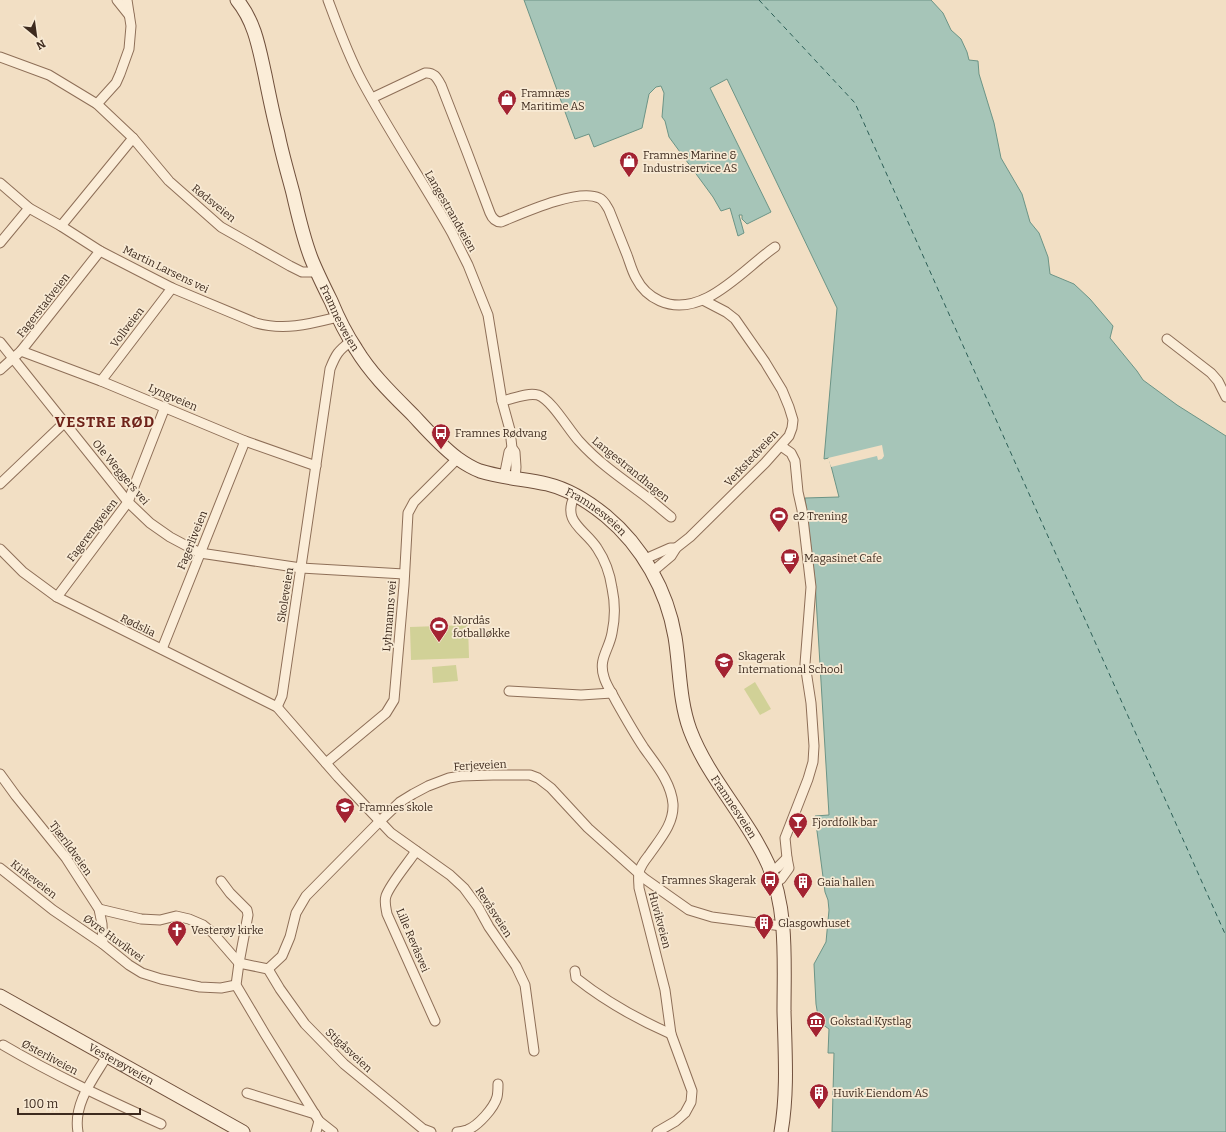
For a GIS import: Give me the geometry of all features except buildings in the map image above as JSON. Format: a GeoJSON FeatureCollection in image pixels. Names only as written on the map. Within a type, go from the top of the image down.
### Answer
{"type":"FeatureCollection","features":[{"type":"Feature","properties":{"kind":"main road","name":"Framnesveien"},"geometry":{"type":"LineString","coordinates":[[237,0],[248,17],[258,42],[278,138],[298,218],[308,250],[338,317],[361,357],[386,387],[457,459],[484,472],[509,478],[543,483],[558,487],[575,495],[607,517],[624,534],[645,560],[652,572],[669,611],[674,634],[684,709],[689,727],[708,765],[760,847],[773,877],[781,910],[786,1078],[784,1113],[781,1132]]}},
{"type":"Feature","properties":{"kind":"main road","name":"Vesterøyveien"},"geometry":{"type":"LineString","coordinates":[[0,996],[243,1132]]}},
{"type":"Feature","properties":{"kind":"street"},"geometry":{"type":"LineString","coordinates":[[117,0],[129,15]]}},
{"type":"Feature","properties":{"kind":"street"},"geometry":{"type":"LineString","coordinates":[[97,104],[116,82],[126,63],[131,40],[131,26],[127,0]]}},
{"type":"Feature","properties":{"kind":"street","name":"Langestrandveien"},"geometry":{"type":"LineString","coordinates":[[328,0],[346,46],[362,80],[442,216],[468,265],[488,315],[502,401],[510,430],[512,448],[515,452],[509,478]]}},
{"type":"Feature","properties":{"kind":"street","name":"Rødsveien"},"geometry":{"type":"LineString","coordinates":[[1,59],[49,75],[97,104],[133,138],[169,181],[221,227],[302,272],[317,272]]}},
{"type":"Feature","properties":{"kind":"street"},"geometry":{"type":"LineString","coordinates":[[372,98],[430,72],[437,78],[441,85],[493,219],[497,222],[501,222],[563,198],[593,196],[601,198],[609,210],[636,278],[650,295],[662,302],[679,305],[703,300],[720,290],[775,247]]}},
{"type":"Feature","properties":{"kind":"street"},"geometry":{"type":"LineString","coordinates":[[61,226],[133,138]]}},
{"type":"Feature","properties":{"kind":"street","name":"Martin Larsens vei"},"geometry":{"type":"LineString","coordinates":[[0,183],[28,208],[61,226],[100,251],[172,288],[256,323],[268,326],[301,326],[338,317]]}},
{"type":"Feature","properties":{"kind":"street"},"geometry":{"type":"LineString","coordinates":[[0,243],[28,208]]}},
{"type":"Feature","properties":{"kind":"street","name":"Fagerstadveien"},"geometry":{"type":"LineString","coordinates":[[0,370],[21,351],[100,251]]}},
{"type":"Feature","properties":{"kind":"street","name":"Vollveien"},"geometry":{"type":"LineString","coordinates":[[101,381],[172,288]]}},
{"type":"Feature","properties":{"kind":"street","name":"Verkstedveien"},"geometry":{"type":"LineString","coordinates":[[652,572],[671,556],[676,548],[690,537],[717,511],[781,446],[789,436],[792,428],[789,407],[782,390],[765,362],[735,319],[726,312],[703,300]]}},
{"type":"Feature","properties":{"kind":"street"},"geometry":{"type":"LineString","coordinates":[[1167,339],[1211,373],[1218,380],[1226,397]]}},
{"type":"Feature","properties":{"kind":"street","name":"Skoleveien"},"geometry":{"type":"LineString","coordinates":[[277,707],[282,696],[330,369],[335,356],[340,349],[351,341]]}},
{"type":"Feature","properties":{"kind":"street","name":"Ole Weggers vei"},"geometry":{"type":"LineString","coordinates":[[0,342],[128,502],[150,523],[170,537],[200,553],[301,568],[404,574]]}},
{"type":"Feature","properties":{"kind":"street","name":"Lyngveien"},"geometry":{"type":"LineString","coordinates":[[21,351],[101,381],[245,441],[316,466]]}},
{"type":"Feature","properties":{"kind":"street","name":"Langestrandhagen"},"geometry":{"type":"LineString","coordinates":[[502,401],[534,394],[548,401],[590,453],[671,517]]}},
{"type":"Feature","properties":{"kind":"street","name":"Fagerengveien"},"geometry":{"type":"LineString","coordinates":[[57,597],[128,502],[165,407]]}},
{"type":"Feature","properties":{"kind":"street"},"geometry":{"type":"LineString","coordinates":[[0,484],[65,422]]}},
{"type":"Feature","properties":{"kind":"street","name":"Fagerliveien"},"geometry":{"type":"LineString","coordinates":[[162,649],[245,441]]}},
{"type":"Feature","properties":{"kind":"street"},"geometry":{"type":"LineString","coordinates":[[773,877],[785,874],[789,868],[785,838],[808,779],[813,762],[814,746],[811,703],[805,664],[811,587],[795,461],[791,453],[781,446]]}},
{"type":"Feature","properties":{"kind":"street","name":"Lyhmanns vei"},"geometry":{"type":"LineString","coordinates":[[326,763],[386,713],[394,700],[408,513],[414,502],[457,459]]}},
{"type":"Feature","properties":{"kind":"street","name":"Huvikveien"},"geometry":{"type":"LineString","coordinates":[[575,495],[570,506],[571,516],[575,523],[596,547],[605,563],[612,588],[614,609],[613,632],[610,643],[602,659],[601,666],[604,677],[632,731],[664,776],[671,790],[673,805],[672,817],[666,830],[642,864],[639,874],[639,888],[665,990],[670,1034],[692,1092],[691,1102],[685,1113],[656,1132]]}},
{"type":"Feature","properties":{"kind":"street","name":"Rødslia"},"geometry":{"type":"LineString","coordinates":[[0,548],[23,572],[71,606],[162,649],[277,707]]}},
{"type":"Feature","properties":{"kind":"street","name":"Verkstedveien"},"geometry":{"type":"LineString","coordinates":[[645,560],[670,548],[676,548]]}},
{"type":"Feature","properties":{"kind":"street"},"geometry":{"type":"LineString","coordinates":[[509,691],[582,695],[612,693]]}},
{"type":"Feature","properties":{"kind":"street"},"geometry":{"type":"LineString","coordinates":[[277,707],[379,822]]}},
{"type":"Feature","properties":{"kind":"street","name":"Tjærildveien"},"geometry":{"type":"LineString","coordinates":[[0,774],[66,858],[99,909],[102,924],[103,944]]}},
{"type":"Feature","properties":{"kind":"street","name":"Ferjeveien"},"geometry":{"type":"LineString","coordinates":[[268,969],[282,956],[290,937],[296,913],[306,896],[379,822],[400,802],[413,794],[428,786],[449,778],[461,776],[530,775],[538,778],[551,788],[588,828],[639,874],[657,889],[689,910],[712,917],[782,926]]}},
{"type":"Feature","properties":{"kind":"street","name":"Revåsveien"},"geometry":{"type":"LineString","coordinates":[[379,822],[391,833],[450,875],[464,888],[478,907],[489,927],[516,966],[525,984],[534,1051]]}},
{"type":"Feature","properties":{"kind":"street","name":"Lille Revåsvei"},"geometry":{"type":"LineString","coordinates":[[416,851],[385,896],[385,904],[387,914],[435,1021]]}},
{"type":"Feature","properties":{"kind":"street","name":"Kirkeveien"},"geometry":{"type":"LineString","coordinates":[[0,868],[53,910]]}},
{"type":"Feature","properties":{"kind":"street"},"geometry":{"type":"LineString","coordinates":[[221,881],[230,893],[247,910],[248,915],[236,985],[264,1034],[317,1118],[333,1132]]}},
{"type":"Feature","properties":{"kind":"street","name":"Øvre Huvikvei"},"geometry":{"type":"LineString","coordinates":[[99,909],[141,919],[160,920],[176,916],[189,919],[203,925],[213,933],[239,963]]}},
{"type":"Feature","properties":{"kind":"street","name":"Øvre Huvikvei"},"geometry":{"type":"LineString","coordinates":[[53,910],[142,973],[161,979],[200,987],[221,988],[236,985]]}},
{"type":"Feature","properties":{"kind":"street"},"geometry":{"type":"LineString","coordinates":[[239,963],[268,969]]}},
{"type":"Feature","properties":{"kind":"street","name":"Stigåsveien"},"geometry":{"type":"LineString","coordinates":[[268,969],[280,989],[305,1024],[344,1064],[414,1122],[423,1129],[431,1132]]}},
{"type":"Feature","properties":{"kind":"street"},"geometry":{"type":"LineString","coordinates":[[575,971],[576,978],[602,996],[643,1022],[670,1034]]}},
{"type":"Feature","properties":{"kind":"street","name":"Østerliveien"},"geometry":{"type":"LineString","coordinates":[[3,1045],[86,1090],[161,1124]]}},
{"type":"Feature","properties":{"kind":"street"},"geometry":{"type":"LineString","coordinates":[[78,1132],[77,1126],[79,1108],[86,1090],[106,1056]]}},
{"type":"Feature","properties":{"kind":"street"},"geometry":{"type":"LineString","coordinates":[[457,1132],[467,1130],[486,1115],[493,1106],[497,1096],[498,1084]]}},
{"type":"Feature","properties":{"kind":"street"},"geometry":{"type":"LineString","coordinates":[[247,1093],[317,1118]]}},
{"type":"Feature","properties":{"kind":"street"},"geometry":{"type":"LineString","coordinates":[[316,1132],[317,1118]]}},
{"type":"Feature","properties":{"kind":"green space","name":"Nordås fotballøkke"},"geometry":{"type":"Polygon","coordinates":[[[468,625],[469,658],[411,660],[410,627],[468,625]]]}},
{"type":"Feature","properties":{"kind":"green space"},"geometry":{"type":"Polygon","coordinates":[[[456,665],[458,681],[433,683],[432,667],[456,665]]]}},
{"type":"Feature","properties":{"kind":"green space"},"geometry":{"type":"Polygon","coordinates":[[[755,682],[771,709],[760,715],[744,689],[755,682]]]}},
{"type":"Feature","properties":{"kind":"shaded area"},"geometry":{"type":"Polygon","coordinates":[[[524,0],[931,0],[943,13],[951,30],[961,39],[969,60],[978,61],[979,74],[994,123],[1001,158],[1022,194],[1030,222],[1039,233],[1048,257],[1050,274],[1074,284],[1090,299],[1113,326],[1110,338],[1143,380],[1177,405],[1226,436],[1226,1132],[832,1132],[834,1053],[828,1053],[829,1029],[819,1022],[816,1004],[814,964],[826,942],[829,910],[825,892],[815,816],[829,815],[815,581],[805,498],[839,497],[829,458],[824,459],[837,308],[727,79],[710,88],[771,212],[747,224],[742,219],[742,215],[739,215],[744,233],[738,236],[730,208],[721,211],[713,197],[669,137],[665,121],[662,117],[664,93],[661,86],[656,87],[649,94],[642,128],[594,147],[589,134],[575,139],[524,0]]]}},
{"type":"Feature","properties":{"kind":"pier"},"geometry":{"type":"Polygon","coordinates":[[[882,445],[884,456],[882,459],[878,460],[877,456],[831,467],[828,458],[882,445]]]}},
{"type":"Feature","properties":{"kind":"ferry route"},"geometry":{"type":"LineString","coordinates":[[759,0],[855,103],[1226,936]]}},
{"type":"Feature","properties":{"kind":"place","name":"Framnæs Maritime AS"},"geometry":{"type":"Point","coordinates":[507,116]}},
{"type":"Feature","properties":{"kind":"place","name":"Framnes Marine & Industriservice AS"},"geometry":{"type":"Point","coordinates":[629,178]}},
{"type":"Feature","properties":{"kind":"place","name":"Framnes Rødvang"},"geometry":{"type":"Point","coordinates":[441,450]}},
{"type":"Feature","properties":{"kind":"place","name":"e2 Trening"},"geometry":{"type":"Point","coordinates":[779,533]}},
{"type":"Feature","properties":{"kind":"place","name":"Magasinet Cafe"},"geometry":{"type":"Point","coordinates":[790,575]}},
{"type":"Feature","properties":{"kind":"place","name":"Nordås fotballøkke"},"geometry":{"type":"Point","coordinates":[439,643]}},
{"type":"Feature","properties":{"kind":"place","name":"Skagerak International School"},"geometry":{"type":"Point","coordinates":[724,679]}},
{"type":"Feature","properties":{"kind":"place","name":"Framnes skole"},"geometry":{"type":"Point","coordinates":[345,824]}},
{"type":"Feature","properties":{"kind":"place","name":"Fjordfolk bar"},"geometry":{"type":"Point","coordinates":[798,839]}},
{"type":"Feature","properties":{"kind":"place","name":"Framnes Skagerak"},"geometry":{"type":"Point","coordinates":[770,897]}},
{"type":"Feature","properties":{"kind":"place","name":"Gaia hallen"},"geometry":{"type":"Point","coordinates":[803,899]}},
{"type":"Feature","properties":{"kind":"place","name":"Glasgowhuset"},"geometry":{"type":"Point","coordinates":[764,940]}},
{"type":"Feature","properties":{"kind":"place","name":"Vesterøy kirke"},"geometry":{"type":"Point","coordinates":[177,947]}},
{"type":"Feature","properties":{"kind":"place","name":"Gokstad Kystlag"},"geometry":{"type":"Point","coordinates":[816,1038]}},
{"type":"Feature","properties":{"kind":"place","name":"Huvik Eiendom AS"},"geometry":{"type":"Point","coordinates":[819,1110]}},
{"type":"Feature","properties":{"kind":"district","name":"VESTRE RØD"},"geometry":{"type":"Point","coordinates":[105,422]}}]}
